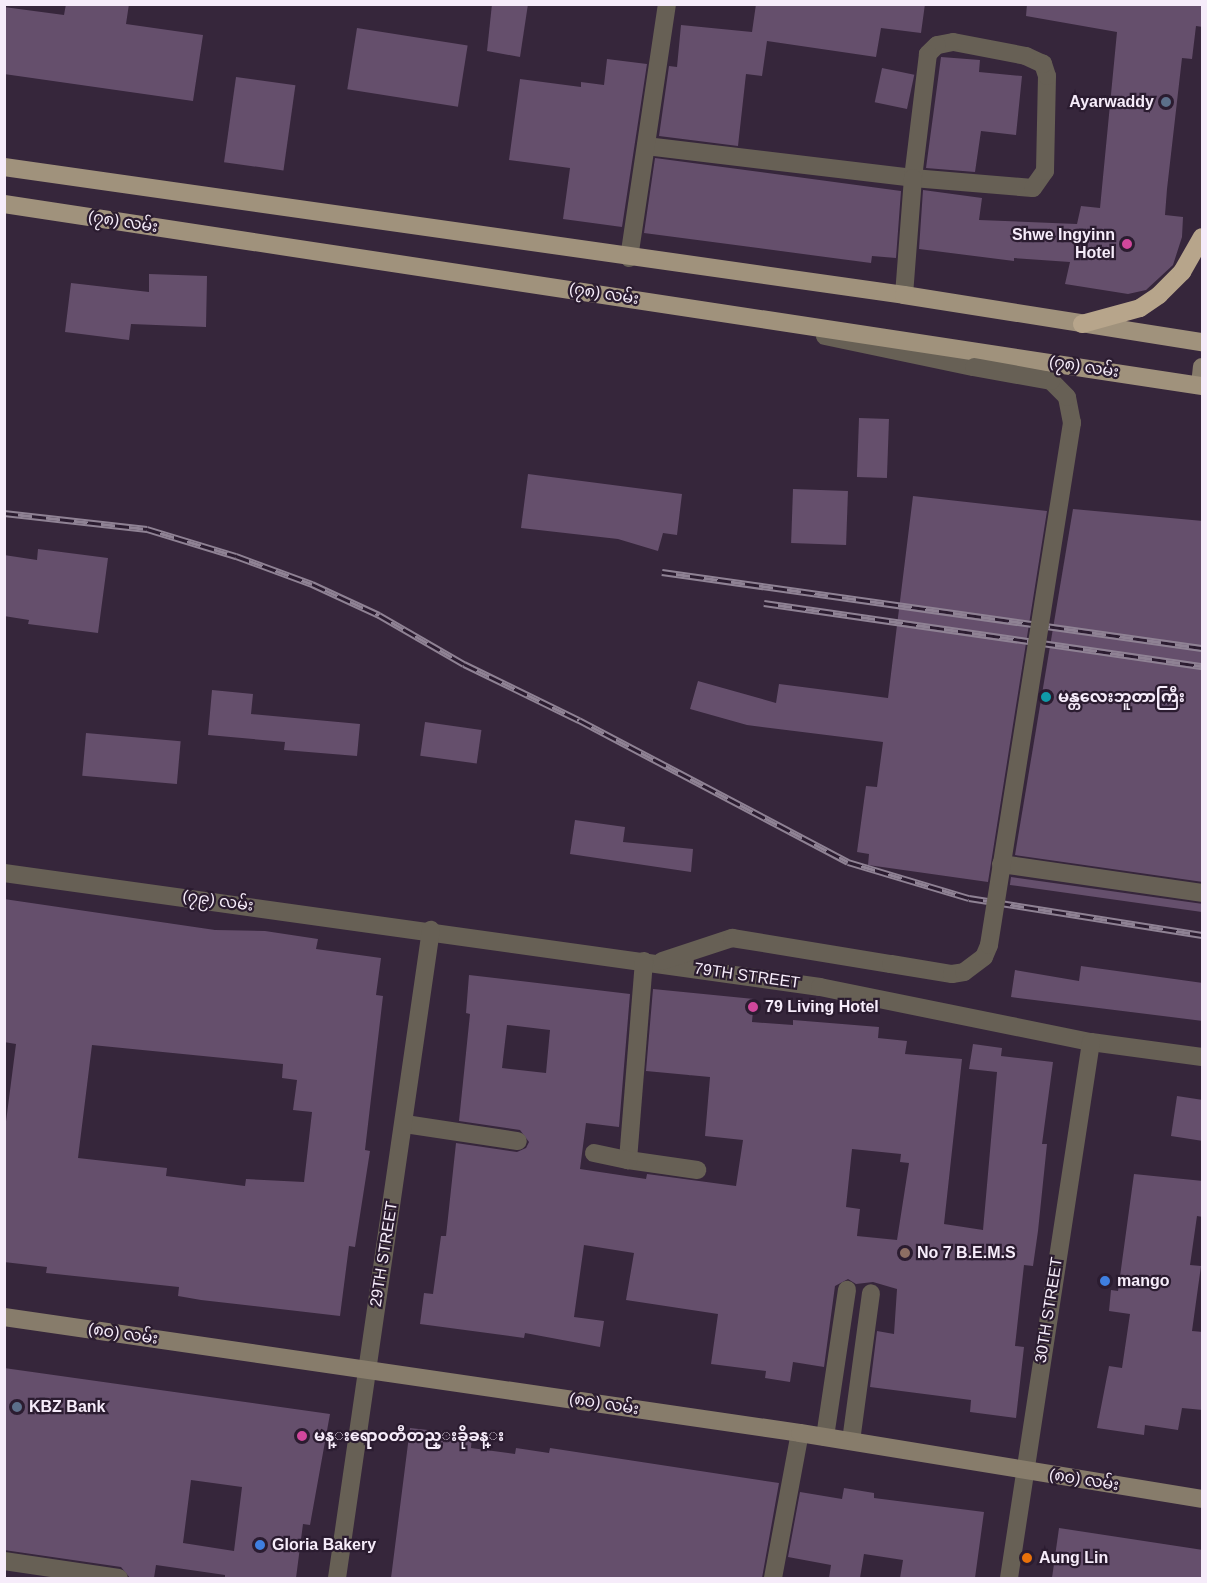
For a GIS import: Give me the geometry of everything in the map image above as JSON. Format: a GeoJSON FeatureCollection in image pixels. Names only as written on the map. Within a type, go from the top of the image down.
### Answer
{"type":"FeatureCollection","features":[{"type":"Feature","properties":{"kind":"highway"},"geometry":{"type":"LineString","coordinates":[[1082,324],[1140,308],[1159,295],[1182,272],[1203,237]]}},
{"type":"Feature","properties":{"kind":"main road"},"geometry":{"type":"LineString","coordinates":[[4,167],[629,258],[904,295],[1203,342]]}},
{"type":"Feature","properties":{"kind":"main road","name":"(၇၈) လမ်း"},"geometry":{"type":"LineString","coordinates":[[4,204],[1201,385]]}},
{"type":"Feature","properties":{"kind":"main road"},"geometry":{"type":"LineString","coordinates":[[1201,385],[1203,367]]}},
{"type":"Feature","properties":{"kind":"main road","name":"(၈၀) လမ်း"},"geometry":{"type":"LineString","coordinates":[[4,1317],[800,1433],[1203,1499]]}},
{"type":"Feature","properties":{"kind":"street"},"geometry":{"type":"LineString","coordinates":[[629,258],[667,4]]}},
{"type":"Feature","properties":{"kind":"street"},"geometry":{"type":"LineString","coordinates":[[646,146],[913,178],[1033,189],[1040,183],[1045,171],[1047,76],[1042,64],[1026,56],[953,42],[937,45],[928,54],[913,178],[904,295]]}},
{"type":"Feature","properties":{"kind":"street"},"geometry":{"type":"LineString","coordinates":[[628,1160],[650,962],[732,938],[952,974],[975,966],[989,945],[1071,408],[1067,397],[1052,381],[824,336],[798,324]]}},
{"type":"Feature","properties":{"kind":"street"},"geometry":{"type":"LineString","coordinates":[[1001,864],[1203,892]]}},
{"type":"Feature","properties":{"kind":"street","name":"(၇၉) လမ်း"},"geometry":{"type":"LineString","coordinates":[[4,873],[430,930]]}},
{"type":"Feature","properties":{"kind":"street","name":"79TH STREET"},"geometry":{"type":"LineString","coordinates":[[430,930],[820,987],[1091,1042],[1203,1057]]}},
{"type":"Feature","properties":{"kind":"street","name":"29TH STREET"},"geometry":{"type":"LineString","coordinates":[[338,1578],[366,1368],[405,1124],[430,930]]}},
{"type":"Feature","properties":{"kind":"street","name":"30TH STREET"},"geometry":{"type":"LineString","coordinates":[[1009,1578],[1091,1042]]}},
{"type":"Feature","properties":{"kind":"street"},"geometry":{"type":"LineString","coordinates":[[405,1124],[518,1141]]}},
{"type":"Feature","properties":{"kind":"street"},"geometry":{"type":"LineString","coordinates":[[594,1153],[697,1170]]}},
{"type":"Feature","properties":{"kind":"street"},"geometry":{"type":"LineString","coordinates":[[825,1437],[847,1290]]}},
{"type":"Feature","properties":{"kind":"street"},"geometry":{"type":"LineString","coordinates":[[851,1441],[871,1293]]}},
{"type":"Feature","properties":{"kind":"street"},"geometry":{"type":"LineString","coordinates":[[773,1578],[800,1433]]}},
{"type":"Feature","properties":{"kind":"street"},"geometry":{"type":"LineString","coordinates":[[4,1561],[119,1578]]}},
{"type":"Feature","properties":{"kind":"building"},"geometry":{"type":"Polygon","coordinates":[[[66,4],[129,4],[126,24],[203,35],[193,101],[4,74],[4,7],[64,15],[66,4]]]}},
{"type":"Feature","properties":{"kind":"building"},"geometry":{"type":"Polygon","coordinates":[[[492,4],[528,4],[520,57],[487,51],[492,4]]]}},
{"type":"Feature","properties":{"kind":"building"},"geometry":{"type":"Polygon","coordinates":[[[756,4],[925,4],[921,33],[881,28],[876,57],[767,41],[762,76],[746,74],[738,146],[659,136],[669,66],[677,67],[681,25],[752,32],[756,4]]]}},
{"type":"Feature","properties":{"kind":"building"},"geometry":{"type":"Polygon","coordinates":[[[1027,4],[1203,4],[1203,27],[1196,26],[1192,59],[1182,58],[1167,189],[1165,215],[1183,217],[1182,237],[1173,265],[1146,290],[1128,294],[1065,284],[1070,262],[1014,258],[1014,261],[919,249],[923,190],[982,198],[979,220],[1077,224],[1081,206],[1100,208],[1117,32],[1026,16],[1027,4]]]}},
{"type":"Feature","properties":{"kind":"building"},"geometry":{"type":"Polygon","coordinates":[[[357,28],[468,46],[458,107],[347,89],[357,28]]]}},
{"type":"Feature","properties":{"kind":"building"},"geometry":{"type":"Polygon","coordinates":[[[941,57],[980,60],[979,72],[1022,76],[1016,135],[981,131],[975,172],[926,168],[941,57]]]}},
{"type":"Feature","properties":{"kind":"building"},"geometry":{"type":"Polygon","coordinates":[[[607,59],[647,64],[622,227],[563,219],[570,168],[509,160],[520,79],[581,87],[581,82],[604,85],[607,59]]]}},
{"type":"Feature","properties":{"kind":"building"},"geometry":{"type":"Polygon","coordinates":[[[882,68],[914,75],[907,109],[875,102],[882,68]]]}},
{"type":"Feature","properties":{"kind":"building"},"geometry":{"type":"Polygon","coordinates":[[[236,77],[295,85],[283,171],[224,162],[236,77]]]}},
{"type":"Feature","properties":{"kind":"building"},"geometry":{"type":"Polygon","coordinates":[[[655,158],[901,191],[896,258],[872,256],[871,263],[644,233],[655,158]]]}},
{"type":"Feature","properties":{"kind":"building"},"geometry":{"type":"Polygon","coordinates":[[[149,274],[207,276],[206,327],[131,324],[129,340],[65,332],[71,283],[149,292],[149,274]]]}},
{"type":"Feature","properties":{"kind":"building"},"geometry":{"type":"Polygon","coordinates":[[[859,418],[889,419],[887,478],[857,477],[859,418]]]}},
{"type":"Feature","properties":{"kind":"building"},"geometry":{"type":"Polygon","coordinates":[[[528,474],[682,494],[677,535],[663,533],[658,551],[618,539],[521,528],[528,474]]]}},
{"type":"Feature","properties":{"kind":"building"},"geometry":{"type":"Polygon","coordinates":[[[793,489],[848,491],[846,545],[791,543],[793,489]]]}},
{"type":"Feature","properties":{"kind":"building"},"geometry":{"type":"Polygon","coordinates":[[[913,496],[1047,511],[988,882],[868,865],[869,854],[857,852],[866,786],[877,787],[883,742],[747,725],[690,709],[698,681],[776,703],[779,684],[888,698],[913,496]]]}},
{"type":"Feature","properties":{"kind":"building"},"geometry":{"type":"Polygon","coordinates":[[[1073,509],[1203,521],[1203,882],[1015,855],[1073,509]]]}},
{"type":"Feature","properties":{"kind":"building"},"geometry":{"type":"Polygon","coordinates":[[[38,549],[108,558],[98,633],[28,624],[29,620],[4,616],[4,555],[37,560],[38,549]]]}},
{"type":"Feature","properties":{"kind":"building"},"geometry":{"type":"Polygon","coordinates":[[[212,690],[253,694],[251,714],[360,724],[357,756],[284,750],[285,742],[208,735],[212,690]]]}},
{"type":"Feature","properties":{"kind":"building"},"geometry":{"type":"Polygon","coordinates":[[[425,722],[481,730],[477,764],[420,756],[425,722]]]}},
{"type":"Feature","properties":{"kind":"building"},"geometry":{"type":"Polygon","coordinates":[[[86,733],[181,741],[177,784],[82,776],[86,733]]]}},
{"type":"Feature","properties":{"kind":"building"},"geometry":{"type":"Polygon","coordinates":[[[575,820],[625,827],[623,842],[693,849],[691,872],[570,854],[575,820]]]}},
{"type":"Feature","properties":{"kind":"building"},"geometry":{"type":"Polygon","coordinates":[[[1011,877],[1202,904],[1202,912],[1010,885],[1011,877]]]}},
{"type":"Feature","properties":{"kind":"building"},"geometry":{"type":"Polygon","coordinates":[[[4,899],[215,930],[265,931],[318,939],[316,949],[381,958],[376,995],[383,996],[365,1150],[370,1151],[355,1247],[349,1246],[340,1316],[201,1300],[178,1296],[179,1287],[46,1273],[47,1267],[4,1262],[4,1137],[16,1044],[4,1042],[4,899]],[[92,1045],[78,1158],[167,1168],[166,1176],[245,1186],[246,1179],[304,1182],[312,1112],[293,1110],[297,1080],[282,1078],[283,1064],[92,1045]]]}},
{"type":"Feature","properties":{"kind":"building"},"geometry":{"type":"Polygon","coordinates":[[[1081,966],[1203,983],[1203,1021],[1011,997],[1015,970],[1079,981],[1081,966]]]}},
{"type":"Feature","properties":{"kind":"building"},"geometry":{"type":"Polygon","coordinates":[[[469,975],[630,994],[619,1127],[586,1123],[580,1169],[646,1179],[647,1174],[736,1186],[743,1140],[705,1136],[710,1077],[646,1071],[653,989],[754,999],[752,1022],[793,1025],[793,1020],[879,1027],[878,1038],[907,1041],[905,1054],[962,1059],[944,1224],[983,1230],[997,1072],[969,1069],[973,1044],[1002,1048],[1001,1056],[1053,1062],[1042,1144],[1047,1144],[1038,1231],[1033,1266],[1024,1265],[1015,1346],[1024,1347],[1016,1418],[970,1412],[971,1400],[870,1387],[877,1331],[894,1334],[897,1289],[873,1282],[856,1284],[848,1279],[835,1286],[824,1367],[793,1362],[790,1382],[765,1378],[766,1371],[711,1364],[718,1314],[626,1300],[634,1253],[584,1245],[574,1317],[604,1321],[600,1347],[525,1333],[524,1338],[420,1324],[424,1293],[433,1294],[441,1236],[446,1236],[456,1143],[517,1152],[526,1148],[529,1142],[520,1130],[459,1121],[470,1014],[466,1013],[469,975]],[[507,1025],[502,1068],[546,1073],[550,1030],[507,1025]],[[852,1149],[846,1207],[860,1209],[857,1236],[897,1240],[909,1163],[900,1162],[901,1154],[852,1149]]]}},
{"type":"Feature","properties":{"kind":"building"},"geometry":{"type":"Polygon","coordinates":[[[1177,1096],[1203,1100],[1203,1141],[1171,1136],[1177,1096]]]}},
{"type":"Feature","properties":{"kind":"building"},"geometry":{"type":"Polygon","coordinates":[[[1134,1174],[1203,1181],[1203,1217],[1197,1216],[1190,1265],[1201,1266],[1192,1331],[1203,1332],[1203,1410],[1182,1408],[1178,1430],[1145,1425],[1144,1435],[1097,1428],[1109,1366],[1122,1368],[1130,1314],[1109,1311],[1111,1290],[1118,1291],[1134,1174]]]}},
{"type":"Feature","properties":{"kind":"building"},"geometry":{"type":"Polygon","coordinates":[[[4,1368],[330,1414],[310,1525],[303,1524],[296,1578],[225,1578],[225,1575],[156,1565],[154,1578],[130,1578],[121,1567],[4,1550],[4,1368]],[[191,1480],[183,1543],[234,1551],[242,1487],[191,1480]]]}},
{"type":"Feature","properties":{"kind":"building"},"geometry":{"type":"Polygon","coordinates":[[[410,1428],[472,1435],[471,1448],[515,1454],[516,1448],[549,1453],[550,1448],[779,1483],[762,1578],[391,1578],[410,1428]]]}},
{"type":"Feature","properties":{"kind":"building"},"geometry":{"type":"Polygon","coordinates":[[[844,1488],[874,1493],[874,1498],[984,1512],[975,1578],[900,1578],[903,1560],[864,1554],[860,1578],[829,1578],[831,1565],[788,1557],[800,1492],[842,1499],[844,1488]]]}},
{"type":"Feature","properties":{"kind":"building"},"geometry":{"type":"Polygon","coordinates":[[[1059,1528],[1203,1550],[1203,1578],[1052,1578],[1059,1528]]]}},
{"type":"Feature","properties":{"kind":"railway"},"geometry":{"type":"LineString","coordinates":[[4,513],[147,529],[236,556],[312,584],[379,615],[464,664],[579,720],[848,862],[969,898],[1202,935]]}},
{"type":"Feature","properties":{"kind":"railway"},"geometry":{"type":"LineString","coordinates":[[662,572],[1202,648]]}},
{"type":"Feature","properties":{"kind":"railway"},"geometry":{"type":"LineString","coordinates":[[764,603],[1202,666]]}},
{"type":"Feature","properties":{"kind":"place","name":"Ayarwaddy"},"geometry":{"type":"Point","coordinates":[1166,102]}},
{"type":"Feature","properties":{"kind":"place","name":"Shwe Ingyinn Hotel"},"geometry":{"type":"Point","coordinates":[1127,244]}},
{"type":"Feature","properties":{"kind":"place","name":"မန္တလေးဘူတာကြီး"},"geometry":{"type":"Point","coordinates":[1046,697]}},
{"type":"Feature","properties":{"kind":"place","name":"79 Living Hotel"},"geometry":{"type":"Point","coordinates":[753,1007]}},
{"type":"Feature","properties":{"kind":"place","name":"No 7 B.E.M.S"},"geometry":{"type":"Point","coordinates":[905,1253]}},
{"type":"Feature","properties":{"kind":"place","name":"mango"},"geometry":{"type":"Point","coordinates":[1105,1281]}},
{"type":"Feature","properties":{"kind":"place","name":"KBZ Bank"},"geometry":{"type":"Point","coordinates":[17,1407]}},
{"type":"Feature","properties":{"kind":"place","name":"မန္းဧရာဝတီတည္းခိုခန္း"},"geometry":{"type":"Point","coordinates":[302,1436]}},
{"type":"Feature","properties":{"kind":"place","name":"Gloria Bakery"},"geometry":{"type":"Point","coordinates":[260,1545]}},
{"type":"Feature","properties":{"kind":"place","name":"Aung Lin"},"geometry":{"type":"Point","coordinates":[1027,1558]}}]}
